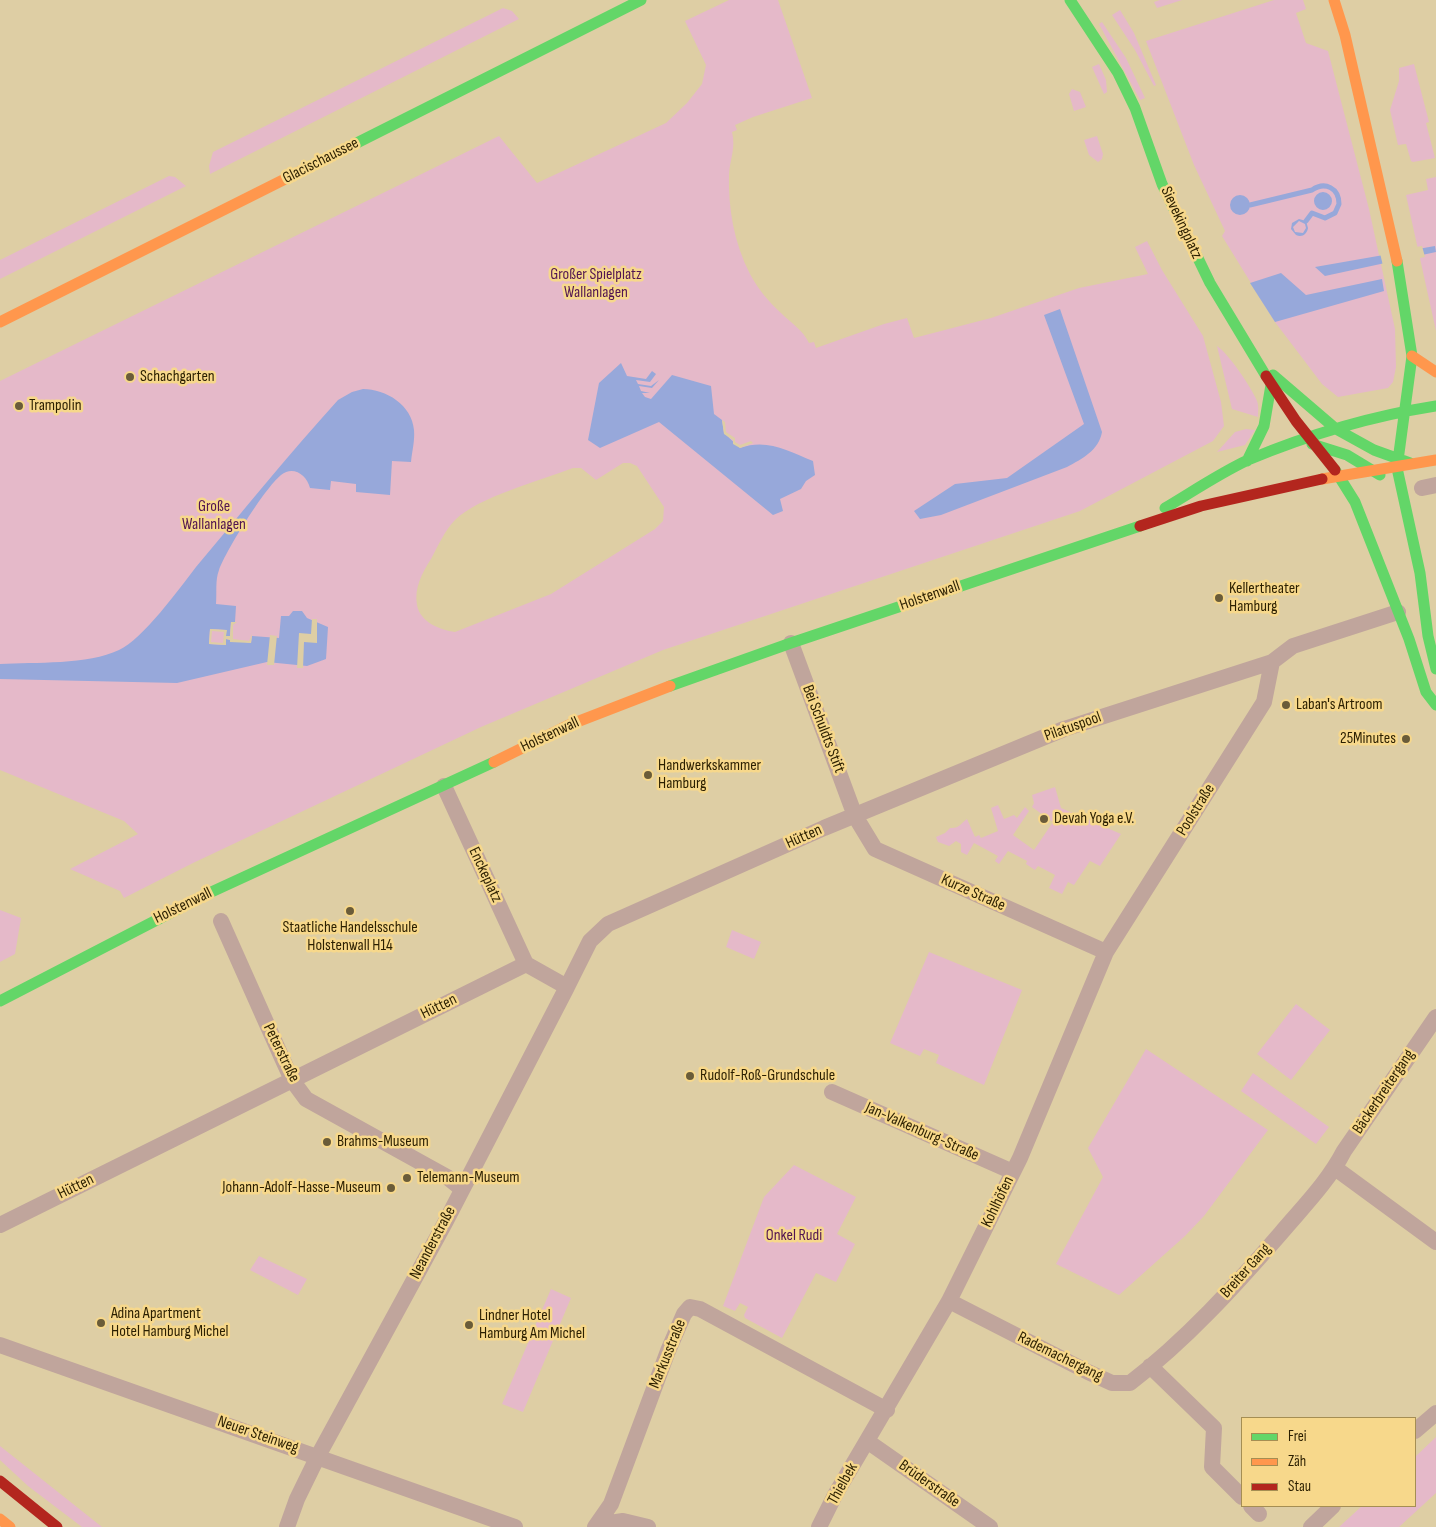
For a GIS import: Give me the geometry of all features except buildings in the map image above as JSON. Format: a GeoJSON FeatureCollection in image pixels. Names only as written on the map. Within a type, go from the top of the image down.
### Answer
{"type":"FeatureCollection","features":[{"type":"Feature","properties":{"kind":"main road","name":"Glacischaussee"},"geometry":{"type":"LineString","coordinates":[[0,322],[641,0]]}},
{"type":"Feature","properties":{"kind":"main road","name":"Sievekingplatz"},"geometry":{"type":"LineString","coordinates":[[1070,0],[1118,73],[1139,117],[1162,184],[1196,257],[1271,385],[1311,441],[1340,477],[1416,609]]}},
{"type":"Feature","properties":{"kind":"main road"},"geometry":{"type":"LineString","coordinates":[[1334,0],[1401,276],[1412,356],[1398,463],[1426,692],[1436,705]]}},
{"type":"Feature","properties":{"kind":"main road"},"geometry":{"type":"LineString","coordinates":[[1412,356],[1436,372]]}},
{"type":"Feature","properties":{"kind":"main road"},"geometry":{"type":"LineString","coordinates":[[1256,360],[1336,430],[1367,436]]}},
{"type":"Feature","properties":{"kind":"main road"},"geometry":{"type":"LineString","coordinates":[[1316,480],[1367,436],[1398,399],[1410,375]]}},
{"type":"Feature","properties":{"kind":"main road"},"geometry":{"type":"LineString","coordinates":[[1248,462],[1264,426],[1271,385]]}},
{"type":"Feature","properties":{"kind":"main road","name":"Holstenwall"},"geometry":{"type":"LineString","coordinates":[[1125,530],[1248,462],[1295,443],[1311,441],[1336,430],[1386,414],[1436,406]]}},
{"type":"Feature","properties":{"kind":"main road"},"geometry":{"type":"LineString","coordinates":[[1355,502],[1374,450],[1386,436],[1423,408]]}},
{"type":"Feature","properties":{"kind":"main road"},"geometry":{"type":"LineString","coordinates":[[1367,436],[1374,450],[1398,463]]}},
{"type":"Feature","properties":{"kind":"main road"},"geometry":{"type":"LineString","coordinates":[[1311,441],[1347,455],[1402,493]]}},
{"type":"Feature","properties":{"kind":"main road","name":"Holstenwall"},"geometry":{"type":"LineString","coordinates":[[0,1001],[207,894],[444,786],[569,725],[791,643],[1125,530],[1228,499],[1316,480],[1340,477],[1398,463],[1416,465],[1436,460]]}},
{"type":"Feature","properties":{"kind":"main road"},"geometry":{"type":"LineString","coordinates":[[1416,609],[1428,636],[1436,669]]}},
{"type":"Feature","properties":{"kind":"main road"},"geometry":{"type":"LineString","coordinates":[[0,1480],[57,1527]]}},
{"type":"Feature","properties":{"kind":"main road"},"geometry":{"type":"LineString","coordinates":[[0,1519],[10,1527]]}},
{"type":"Feature","properties":{"kind":"street","name":"Pilatuspool"},"geometry":{"type":"LineString","coordinates":[[855,816],[1064,729],[1272,662],[1292,646],[1416,609]]}},
{"type":"Feature","properties":{"kind":"street","name":"Bei Schuldts Stift"},"geometry":{"type":"LineString","coordinates":[[791,643],[855,816]]}},
{"type":"Feature","properties":{"kind":"street","name":"Poolstraße"},"geometry":{"type":"LineString","coordinates":[[1106,952],[1264,702],[1272,662]]}},
{"type":"Feature","properties":{"kind":"street","name":"Enckeplatz"},"geometry":{"type":"LineString","coordinates":[[444,786],[526,964]]}},
{"type":"Feature","properties":{"kind":"street","name":"Kurze Straße"},"geometry":{"type":"LineString","coordinates":[[855,816],[875,849],[1106,952]]}},
{"type":"Feature","properties":{"kind":"street","name":"Hütten"},"geometry":{"type":"LineString","coordinates":[[567,987],[590,941],[608,924],[855,816]]}},
{"type":"Feature","properties":{"kind":"street","name":"Peterstraße"},"geometry":{"type":"LineString","coordinates":[[221,922],[292,1080],[306,1099],[447,1177],[462,1190]]}},
{"type":"Feature","properties":{"kind":"street","name":"Kohlhöfen"},"geometry":{"type":"LineString","coordinates":[[867,1441],[950,1301],[1013,1172],[1106,952]]}},
{"type":"Feature","properties":{"kind":"street","name":"Hütten"},"geometry":{"type":"LineString","coordinates":[[0,1225],[526,964]]}},
{"type":"Feature","properties":{"kind":"street"},"geometry":{"type":"LineString","coordinates":[[526,964],[567,987]]}},
{"type":"Feature","properties":{"kind":"street","name":"Neanderstraße"},"geometry":{"type":"LineString","coordinates":[[277,1527],[297,1498],[462,1190],[567,987]]}},
{"type":"Feature","properties":{"kind":"street","name":"Bäckerbreitergang"},"geometry":{"type":"LineString","coordinates":[[1335,1168],[1436,1017]]}},
{"type":"Feature","properties":{"kind":"street","name":"Jan-Valkenburg-Straße"},"geometry":{"type":"LineString","coordinates":[[832,1092],[1013,1172]]}},
{"type":"Feature","properties":{"kind":"street"},"geometry":{"type":"LineString","coordinates":[[1335,1168],[1436,1242]]}},
{"type":"Feature","properties":{"kind":"street","name":"Breiter Gang"},"geometry":{"type":"LineString","coordinates":[[1150,1366],[1245,1275],[1335,1168]]}},
{"type":"Feature","properties":{"kind":"street","name":"Rademachergang"},"geometry":{"type":"LineString","coordinates":[[950,1301],[1112,1383],[1130,1383],[1150,1366]]}},
{"type":"Feature","properties":{"kind":"street","name":"Markusstraße"},"geometry":{"type":"LineString","coordinates":[[596,1526],[611,1504],[668,1351],[684,1314],[690,1307],[700,1309],[887,1410]]}},
{"type":"Feature","properties":{"kind":"street","name":"Neuer Steinweg"},"geometry":{"type":"LineString","coordinates":[[0,1345],[515,1527]]}},
{"type":"Feature","properties":{"kind":"street"},"geometry":{"type":"LineString","coordinates":[[1150,1366],[1214,1428],[1212,1467],[1241,1496]]}},
{"type":"Feature","properties":{"kind":"street"},"geometry":{"type":"LineString","coordinates":[[1416,1430],[1436,1413]]}},
{"type":"Feature","properties":{"kind":"street","name":"Thielbek"},"geometry":{"type":"LineString","coordinates":[[819,1527],[867,1441]]}},
{"type":"Feature","properties":{"kind":"street","name":"Brüderstraße"},"geometry":{"type":"LineString","coordinates":[[867,1441],[990,1527]]}},
{"type":"Feature","properties":{"kind":"street","name":"Neanderstraße"},"geometry":{"type":"LineString","coordinates":[[288,1527],[297,1498]]}},
{"type":"Feature","properties":{"kind":"street"},"geometry":{"type":"LineString","coordinates":[[1311,1527],[1332,1507]]}},
{"type":"Feature","properties":{"kind":"street"},"geometry":{"type":"LineString","coordinates":[[596,1526],[623,1521],[648,1527]]}},
{"type":"Feature","properties":{"kind":"green space","name":"Große Wallanlagen"},"geometry":{"type":"Polygon","coordinates":[[[729,0],[778,0],[812,98],[753,117],[735,125],[737,130],[732,132],[733,143],[729,174],[731,212],[736,238],[744,262],[756,285],[776,308],[800,330],[809,343],[814,342],[816,348],[884,324],[907,318],[914,338],[991,318],[1079,288],[1148,274],[1135,247],[1147,241],[1162,270],[1203,336],[1221,402],[1224,426],[1213,441],[1080,511],[663,650],[481,727],[193,863],[124,898],[120,891],[70,869],[138,834],[124,821],[0,770],[0,381],[499,136],[537,183],[666,123],[687,103],[702,84],[706,65],[685,21],[729,0]],[[623,463],[596,480],[581,468],[573,468],[511,490],[465,512],[448,528],[422,575],[416,599],[422,616],[437,627],[455,632],[551,594],[655,529],[663,521],[664,507],[637,466],[623,463]]]}},
{"type":"Feature","properties":{"kind":"green space"},"geometry":{"type":"Polygon","coordinates":[[[1160,0],[1182,0],[1157,8],[1154,2],[1160,0]]]}},
{"type":"Feature","properties":{"kind":"green space"},"geometry":{"type":"Polygon","coordinates":[[[1274,0],[1303,0],[1306,9],[1296,13],[1306,43],[1328,51],[1369,209],[1395,329],[1396,367],[1393,382],[1388,388],[1338,397],[1322,384],[1275,322],[1222,236],[1225,231],[1194,165],[1146,41],[1274,0]]]}},
{"type":"Feature","properties":{"kind":"green space"},"geometry":{"type":"Polygon","coordinates":[[[503,8],[512,11],[519,19],[210,174],[209,166],[213,152],[503,8]]]}},
{"type":"Feature","properties":{"kind":"green space"},"geometry":{"type":"Polygon","coordinates":[[[1120,10],[1134,33],[1156,85],[1154,86],[1135,50],[1112,15],[1120,10]]]}},
{"type":"Feature","properties":{"kind":"green space"},"geometry":{"type":"Polygon","coordinates":[[[1102,22],[1126,58],[1145,98],[1140,100],[1099,24],[1102,22]]]}},
{"type":"Feature","properties":{"kind":"green space"},"geometry":{"type":"Polygon","coordinates":[[[1099,64],[1106,80],[1107,92],[1104,94],[1092,67],[1099,64]]]}},
{"type":"Feature","properties":{"kind":"green space"},"geometry":{"type":"Polygon","coordinates":[[[1414,64],[1429,122],[1426,123],[1435,158],[1413,162],[1411,161],[1406,144],[1398,145],[1390,110],[1399,81],[1399,68],[1414,64]]]}},
{"type":"Feature","properties":{"kind":"green space"},"geometry":{"type":"Polygon","coordinates":[[[1072,89],[1080,92],[1086,107],[1074,111],[1069,94],[1072,89]]]}},
{"type":"Feature","properties":{"kind":"green space"},"geometry":{"type":"Polygon","coordinates":[[[1097,136],[1103,154],[1102,159],[1098,162],[1089,155],[1084,140],[1097,136]]]}},
{"type":"Feature","properties":{"kind":"green space"},"geometry":{"type":"Polygon","coordinates":[[[169,176],[175,177],[186,186],[0,279],[0,260],[169,176]]]}},
{"type":"Feature","properties":{"kind":"green space"},"geometry":{"type":"Polygon","coordinates":[[[1436,177],[1436,331],[1406,195],[1428,190],[1426,179],[1436,177]]]}},
{"type":"Feature","properties":{"kind":"green space"},"geometry":{"type":"Polygon","coordinates":[[[1217,346],[1233,363],[1250,388],[1258,403],[1258,417],[1232,409],[1217,346]]]}},
{"type":"Feature","properties":{"kind":"green space"},"geometry":{"type":"Polygon","coordinates":[[[1246,429],[1255,430],[1245,445],[1217,452],[1235,432],[1246,429]]]}},
{"type":"Feature","properties":{"kind":"green space"},"geometry":{"type":"Polygon","coordinates":[[[1055,787],[1061,808],[1121,834],[1100,866],[1090,861],[1074,885],[1068,882],[1062,894],[1049,888],[1055,875],[1038,866],[1035,870],[1026,864],[1027,861],[1008,851],[999,864],[995,861],[998,856],[974,843],[967,855],[961,852],[961,844],[956,841],[949,846],[938,842],[936,837],[945,833],[950,828],[958,827],[967,819],[975,837],[979,835],[981,838],[998,831],[991,808],[998,805],[1004,819],[1014,815],[1017,818],[1025,807],[1029,811],[1013,835],[1034,850],[1053,822],[1032,807],[1034,803],[1032,795],[1055,787]]]}},
{"type":"Feature","properties":{"kind":"green space"},"geometry":{"type":"Polygon","coordinates":[[[0,910],[21,918],[15,954],[0,962],[0,910]]]}},
{"type":"Feature","properties":{"kind":"green space"},"geometry":{"type":"Polygon","coordinates":[[[732,930],[761,942],[754,959],[726,947],[732,930]]]}},
{"type":"Feature","properties":{"kind":"green space"},"geometry":{"type":"Polygon","coordinates":[[[929,952],[1022,990],[984,1085],[936,1063],[939,1055],[924,1049],[920,1056],[890,1043],[929,952]]]}},
{"type":"Feature","properties":{"kind":"green space"},"geometry":{"type":"Polygon","coordinates":[[[1296,1004],[1330,1030],[1291,1080],[1257,1054],[1296,1004]]]}},
{"type":"Feature","properties":{"kind":"green space"},"geometry":{"type":"Polygon","coordinates":[[[1146,1049],[1268,1130],[1204,1216],[1185,1236],[1119,1295],[1056,1264],[1103,1177],[1088,1148],[1146,1049]]]}},
{"type":"Feature","properties":{"kind":"green space"},"geometry":{"type":"Polygon","coordinates":[[[1253,1073],[1329,1127],[1316,1144],[1241,1091],[1253,1073]]]}},
{"type":"Feature","properties":{"kind":"green space","name":"Onkel Rudi"},"geometry":{"type":"Polygon","coordinates":[[[794,1165],[856,1197],[837,1234],[855,1244],[836,1282],[816,1273],[782,1338],[745,1318],[744,1315],[748,1307],[740,1303],[735,1311],[723,1306],[764,1197],[794,1165]]]}},
{"type":"Feature","properties":{"kind":"green space"},"geometry":{"type":"Polygon","coordinates":[[[259,1256],[307,1279],[298,1295],[250,1270],[259,1256]]]}},
{"type":"Feature","properties":{"kind":"green space"},"geometry":{"type":"Polygon","coordinates":[[[551,1289],[571,1298],[523,1412],[502,1404],[551,1289]]]}},
{"type":"Feature","properties":{"kind":"green space"},"geometry":{"type":"Polygon","coordinates":[[[1436,1437],[1436,1493],[1399,1527],[1339,1527],[1361,1507],[1416,1507],[1416,1456],[1436,1437]]]}},
{"type":"Feature","properties":{"kind":"green space"},"geometry":{"type":"Polygon","coordinates":[[[0,1446],[102,1527],[82,1527],[28,1486],[0,1460],[0,1446]]]}},
{"type":"Feature","properties":{"kind":"water"},"geometry":{"type":"Polygon","coordinates":[[[1323,192],[1329,195],[1332,201],[1329,207],[1323,210],[1317,207],[1314,201],[1317,195],[1323,192]]]}},
{"type":"Feature","properties":{"kind":"water"},"geometry":{"type":"Polygon","coordinates":[[[1240,195],[1247,198],[1250,205],[1247,212],[1240,215],[1233,212],[1230,205],[1233,198],[1240,195]]]}},
{"type":"Feature","properties":{"kind":"water"},"geometry":{"type":"Polygon","coordinates":[[[1299,219],[1306,221],[1307,232],[1302,236],[1296,235],[1291,229],[1292,223],[1299,219]],[[1299,221],[1293,227],[1295,232],[1303,233],[1306,228],[1305,224],[1299,221]]]}},
{"type":"Feature","properties":{"kind":"water"},"geometry":{"type":"Polygon","coordinates":[[[1435,246],[1436,252],[1325,276],[1315,267],[1435,246]]]}},
{"type":"Feature","properties":{"kind":"water"},"geometry":{"type":"Polygon","coordinates":[[[1281,273],[1306,295],[1382,279],[1384,291],[1275,322],[1250,283],[1281,273]]]}},
{"type":"Feature","properties":{"kind":"water"},"geometry":{"type":"Polygon","coordinates":[[[1060,309],[1102,432],[1094,449],[1067,467],[941,515],[920,519],[914,511],[955,484],[1007,478],[1084,424],[1044,315],[1060,309]]]}},
{"type":"Feature","properties":{"kind":"water"},"geometry":{"type":"Polygon","coordinates":[[[621,363],[627,376],[646,379],[652,371],[656,374],[650,382],[636,380],[638,384],[651,386],[659,380],[652,388],[639,386],[641,391],[650,393],[642,393],[645,397],[651,399],[672,375],[711,386],[714,414],[722,420],[724,433],[740,448],[759,444],[786,450],[813,461],[815,475],[806,481],[801,489],[780,499],[783,511],[773,515],[659,422],[600,448],[588,440],[599,383],[621,363]]]}},
{"type":"Feature","properties":{"kind":"water"},"geometry":{"type":"Polygon","coordinates":[[[363,389],[389,395],[403,406],[412,421],[414,438],[411,462],[392,461],[390,495],[356,492],[356,484],[331,481],[330,490],[310,488],[306,479],[295,471],[286,472],[281,475],[265,493],[247,520],[219,570],[216,604],[236,606],[235,622],[231,622],[230,636],[226,636],[226,630],[210,629],[209,644],[226,645],[226,639],[251,643],[252,636],[279,638],[281,616],[289,616],[293,611],[302,611],[307,618],[328,627],[326,659],[307,666],[267,662],[177,683],[0,679],[0,664],[61,662],[92,658],[106,655],[129,644],[160,613],[266,483],[338,400],[352,392],[363,389]]]}},
{"type":"Feature","properties":{"kind":"pier"},"geometry":{"type":"Polygon","coordinates":[[[1422,246],[1425,257],[1383,266],[1380,253],[1422,246]]]}},
{"type":"Feature","properties":{"kind":"pier"},"geometry":{"type":"Polygon","coordinates":[[[722,420],[725,422],[726,432],[735,438],[735,442],[740,445],[751,441],[753,443],[740,448],[733,444],[733,440],[724,434],[722,420]]]}},
{"type":"Feature","properties":{"kind":"pier"},"geometry":{"type":"Polygon","coordinates":[[[312,619],[317,619],[317,643],[304,642],[303,668],[297,668],[299,633],[311,634],[312,619]]]}},
{"type":"Feature","properties":{"kind":"pier"},"geometry":{"type":"Polygon","coordinates":[[[231,622],[237,622],[233,625],[233,639],[249,641],[252,634],[251,643],[230,642],[230,640],[226,639],[226,645],[209,644],[210,629],[227,630],[226,636],[230,636],[231,622]],[[212,631],[211,642],[223,643],[224,632],[212,631]]]}},
{"type":"Feature","properties":{"kind":"pier"},"geometry":{"type":"Polygon","coordinates":[[[270,635],[277,636],[274,665],[267,665],[270,635]]]}},
{"type":"Feature","properties":{"kind":"waterway"},"geometry":{"type":"LineString","coordinates":[[1250,205],[1322,186],[1334,190],[1339,204],[1335,213],[1325,218],[1312,213],[1306,221]]}},
{"type":"Feature","properties":{"kind":"traffic: fast"},"geometry":{"type":"LineString","coordinates":[[309,167],[641,0]]}},
{"type":"Feature","properties":{"kind":"traffic: fast"},"geometry":{"type":"LineString","coordinates":[[1070,0],[1118,73],[1135,108],[1162,184],[1210,283],[1266,376]]}},
{"type":"Feature","properties":{"kind":"traffic: fast"},"geometry":{"type":"LineString","coordinates":[[1397,261],[1412,356],[1397,468],[1420,573],[1428,636],[1436,669]]}},
{"type":"Feature","properties":{"kind":"traffic: fast"},"geometry":{"type":"LineString","coordinates":[[1273,375],[1336,429],[1374,450],[1410,463]]}},
{"type":"Feature","properties":{"kind":"traffic: fast"},"geometry":{"type":"LineString","coordinates":[[1247,461],[1264,426],[1271,385]]}},
{"type":"Feature","properties":{"kind":"traffic: fast"},"geometry":{"type":"LineString","coordinates":[[1165,508],[1227,471],[1271,451],[1364,421],[1436,406]]}},
{"type":"Feature","properties":{"kind":"traffic: fast"},"geometry":{"type":"LineString","coordinates":[[1312,444],[1347,455],[1380,475]]}},
{"type":"Feature","properties":{"kind":"traffic: fast"},"geometry":{"type":"LineString","coordinates":[[1335,470],[1355,502],[1409,639],[1426,692],[1436,705]]}},
{"type":"Feature","properties":{"kind":"traffic: fast"},"geometry":{"type":"LineString","coordinates":[[670,686],[791,643],[1140,526]]}},
{"type":"Feature","properties":{"kind":"traffic: fast"},"geometry":{"type":"LineString","coordinates":[[0,1001],[207,894],[494,762]]}},
{"type":"Feature","properties":{"kind":"traffic: slow"},"geometry":{"type":"LineString","coordinates":[[1334,0],[1345,35],[1397,261]]}},
{"type":"Feature","properties":{"kind":"traffic: slow"},"geometry":{"type":"LineString","coordinates":[[0,322],[309,167]]}},
{"type":"Feature","properties":{"kind":"traffic: slow"},"geometry":{"type":"LineString","coordinates":[[1412,356],[1436,372]]}},
{"type":"Feature","properties":{"kind":"traffic: slow"},"geometry":{"type":"LineString","coordinates":[[1322,479],[1436,460]]}},
{"type":"Feature","properties":{"kind":"traffic: slow"},"geometry":{"type":"LineString","coordinates":[[494,762],[569,725],[670,686]]}},
{"type":"Feature","properties":{"kind":"traffic: slow"},"geometry":{"type":"LineString","coordinates":[[0,1519],[10,1527]]}},
{"type":"Feature","properties":{"kind":"traffic: jam"},"geometry":{"type":"LineString","coordinates":[[1266,376],[1296,421],[1335,470]]}},
{"type":"Feature","properties":{"kind":"traffic: jam"},"geometry":{"type":"LineString","coordinates":[[1140,526],[1201,506],[1322,479]]}},
{"type":"Feature","properties":{"kind":"traffic: jam"},"geometry":{"type":"LineString","coordinates":[[0,1481],[57,1527]]}},
{"type":"Feature","properties":{"kind":"place","name":"Schachgarten"},"geometry":{"type":"Point","coordinates":[130,377]}},
{"type":"Feature","properties":{"kind":"place","name":"Trampolin"},"geometry":{"type":"Point","coordinates":[19,406]}},
{"type":"Feature","properties":{"kind":"place","name":"Kellertheater Hamburg"},"geometry":{"type":"Point","coordinates":[1219,598]}},
{"type":"Feature","properties":{"kind":"place","name":"Laban's Artroom"},"geometry":{"type":"Point","coordinates":[1286,705]}},
{"type":"Feature","properties":{"kind":"place","name":"25Minutes"},"geometry":{"type":"Point","coordinates":[1406,739]}},
{"type":"Feature","properties":{"kind":"place","name":"Handwerkskammer Hamburg"},"geometry":{"type":"Point","coordinates":[648,775]}},
{"type":"Feature","properties":{"kind":"place","name":"Devah Yoga e.V."},"geometry":{"type":"Point","coordinates":[1044,819]}},
{"type":"Feature","properties":{"kind":"place","name":"Staatliche Handelsschule Holstenwall H14"},"geometry":{"type":"Point","coordinates":[350,911]}},
{"type":"Feature","properties":{"kind":"place","name":"Rudolf-Roß-Grundschule"},"geometry":{"type":"Point","coordinates":[690,1076]}},
{"type":"Feature","properties":{"kind":"place","name":"Brahms-Museum"},"geometry":{"type":"Point","coordinates":[327,1142]}},
{"type":"Feature","properties":{"kind":"place","name":"Telemann-Museum"},"geometry":{"type":"Point","coordinates":[407,1178]}},
{"type":"Feature","properties":{"kind":"place","name":"Johann-Adolf-Hasse-Museum"},"geometry":{"type":"Point","coordinates":[391,1188]}},
{"type":"Feature","properties":{"kind":"place","name":"Adina Apartment Hotel Hamburg Michel"},"geometry":{"type":"Point","coordinates":[101,1323]}},
{"type":"Feature","properties":{"kind":"place","name":"Lindner Hotel Hamburg Am Michel"},"geometry":{"type":"Point","coordinates":[469,1325]}},
{"type":"Feature","properties":{"kind":"park label","name":"Großer Spielplatz Wallanlagen"},"geometry":{"type":"Point","coordinates":[596,284]}}]}
